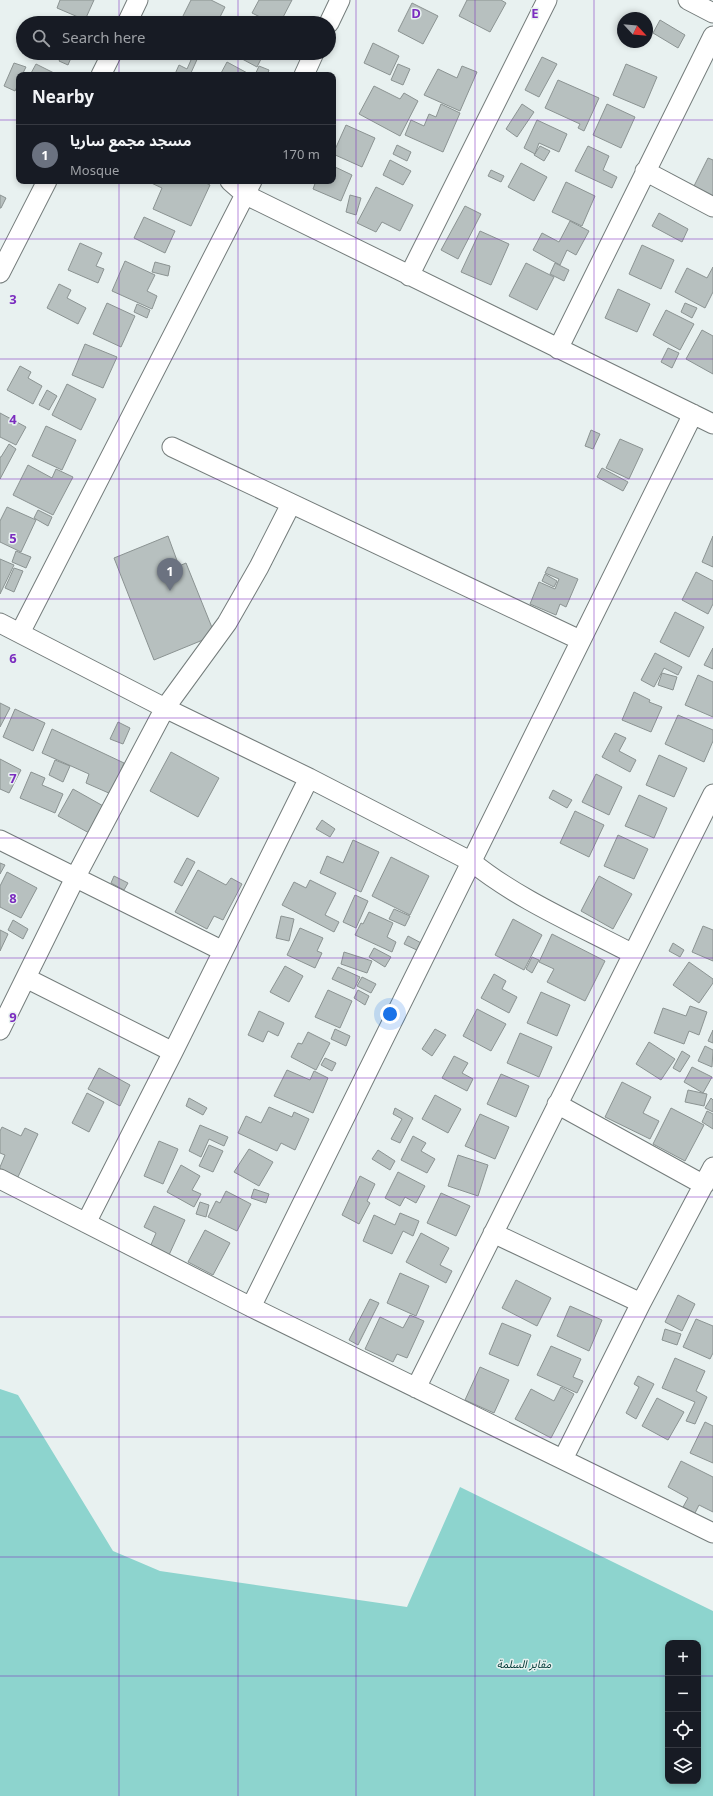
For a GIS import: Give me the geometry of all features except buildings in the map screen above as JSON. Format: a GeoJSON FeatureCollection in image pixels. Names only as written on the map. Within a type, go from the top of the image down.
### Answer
{"type":"FeatureCollection","features":[{"type":"Feature","properties":{"kind":"street"},"geometry":{"type":"LineString","coordinates":[[130,16],[138,0]]}},
{"type":"Feature","properties":{"kind":"street"},"geometry":{"type":"LineString","coordinates":[[332,16],[340,0]]}},
{"type":"Feature","properties":{"kind":"street"},"geometry":{"type":"LineString","coordinates":[[409,276],[547,0]]}},
{"type":"Feature","properties":{"kind":"street"},"geometry":{"type":"LineString","coordinates":[[688,0],[713,13]]}},
{"type":"Feature","properties":{"kind":"street"},"geometry":{"type":"LineString","coordinates":[[558,349],[713,36]]}},
{"type":"Feature","properties":{"kind":"street"},"geometry":{"type":"LineString","coordinates":[[102,72],[108,60]]}},
{"type":"Feature","properties":{"kind":"street"},"geometry":{"type":"LineString","coordinates":[[305,72],[311,60]]}},
{"type":"Feature","properties":{"kind":"street"},"geometry":{"type":"LineString","coordinates":[[645,171],[713,207]]}},
{"type":"Feature","properties":{"kind":"street"},"geometry":{"type":"LineString","coordinates":[[2,262],[45,184]]}},
{"type":"Feature","properties":{"kind":"street"},"geometry":{"type":"LineString","coordinates":[[238,184],[249,188],[409,276],[713,424]]}},
{"type":"Feature","properties":{"kind":"street"},"geometry":{"type":"LineString","coordinates":[[20,633],[249,188]]}},
{"type":"Feature","properties":{"kind":"street"},"geometry":{"type":"LineString","coordinates":[[251,1307],[693,414]]}},
{"type":"Feature","properties":{"kind":"street"},"geometry":{"type":"LineString","coordinates":[[172,447],[580,640]]}},
{"type":"Feature","properties":{"kind":"street"},"geometry":{"type":"LineString","coordinates":[[0,1030],[75,878],[165,708],[227,623],[259,567],[292,504]]}},
{"type":"Feature","properties":{"kind":"street"},"geometry":{"type":"LineString","coordinates":[[0,623],[165,708],[309,778],[472,862],[493,879],[511,890],[633,954]]}},
{"type":"Feature","properties":{"kind":"street"},"geometry":{"type":"LineString","coordinates":[[86,1223],[309,778]]}},
{"type":"Feature","properties":{"kind":"street"},"geometry":{"type":"LineString","coordinates":[[416,1388],[492,1233],[713,794]]}},
{"type":"Feature","properties":{"kind":"street"},"geometry":{"type":"LineString","coordinates":[[0,840],[223,951]]}},
{"type":"Feature","properties":{"kind":"street"},"geometry":{"type":"LineString","coordinates":[[26,978],[173,1052]]}},
{"type":"Feature","properties":{"kind":"street"},"geometry":{"type":"LineString","coordinates":[[557,1104],[704,1185]]}},
{"type":"Feature","properties":{"kind":"street"},"geometry":{"type":"LineString","coordinates":[[563,1459],[641,1303],[713,1167]]}},
{"type":"Feature","properties":{"kind":"street"},"geometry":{"type":"LineString","coordinates":[[0,1179],[251,1307],[713,1533]]}},
{"type":"Feature","properties":{"kind":"street"},"geometry":{"type":"LineString","coordinates":[[492,1233],[641,1303]]}},
{"type":"Feature","properties":{"kind":"green space","name":"مقابر السلمة"},"geometry":{"type":"Polygon","coordinates":[[[0,1389],[18,1395],[113,1551],[160,1571],[407,1607],[460,1487],[713,1611],[713,1796],[0,1796],[0,1389]]]}},
{"type":"Feature","properties":{"kind":"place","name":"مسجد مجمع ساريا"},"geometry":{"type":"Point","coordinates":[170,591]}}]}
